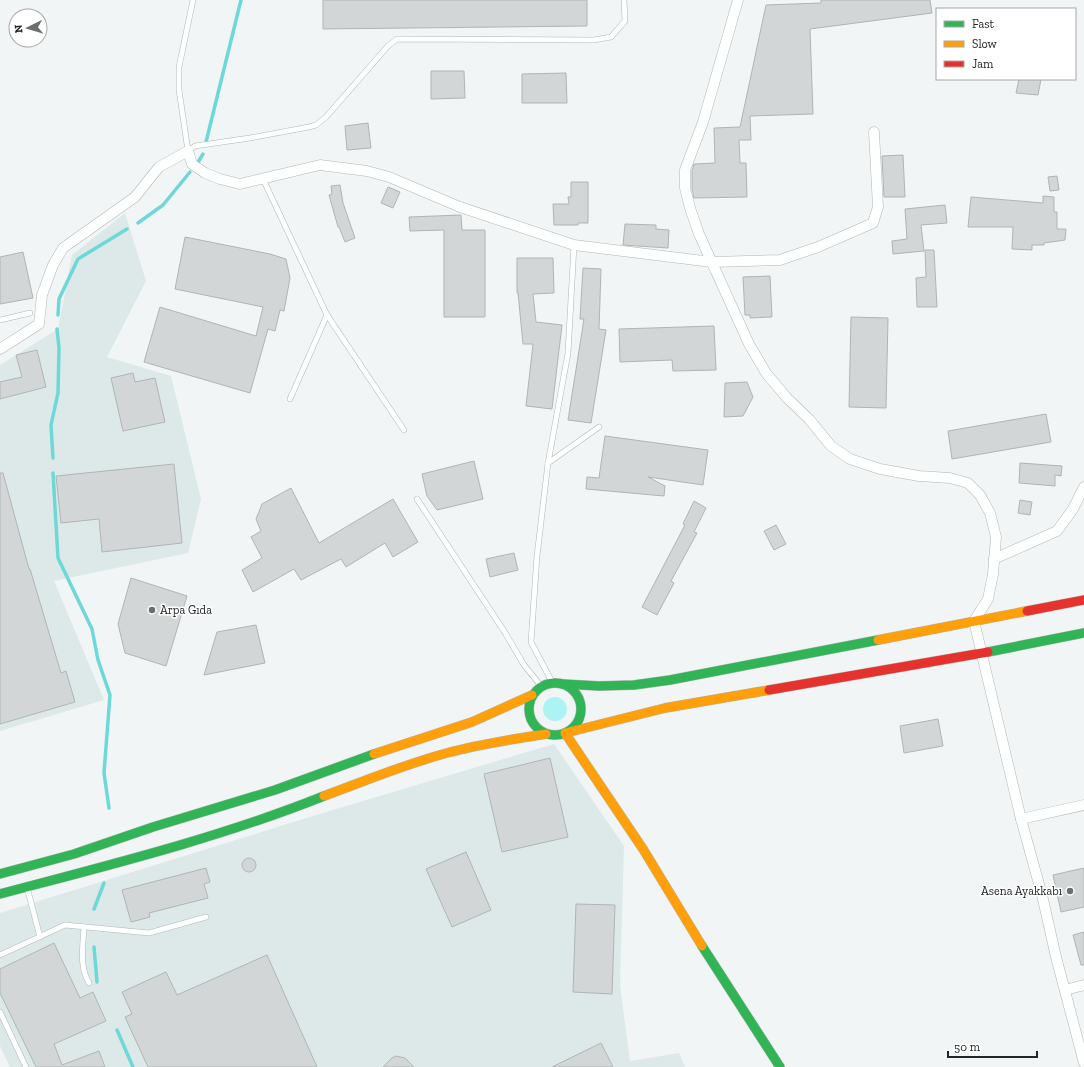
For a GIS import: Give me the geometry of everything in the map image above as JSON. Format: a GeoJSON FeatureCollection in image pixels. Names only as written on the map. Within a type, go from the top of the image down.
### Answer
{"type":"FeatureCollection","features":[{"type":"Feature","properties":{"kind":"street"},"geometry":{"type":"LineString","coordinates":[[738,0],[702,122],[685,170],[685,188],[690,208],[712,262],[749,344],[766,373],[787,398],[810,419],[831,446],[850,459],[880,470],[918,476],[950,478],[968,483],[980,495],[990,513],[996,537],[993,574],[988,599],[974,621],[1021,819],[1042,895],[1056,957],[1065,990],[1081,1037],[1084,1063]]}},
{"type":"Feature","properties":{"kind":"street"},"geometry":{"type":"LineString","coordinates":[[0,349],[39,324],[42,295],[53,265],[63,248],[135,197],[159,167],[188,151],[192,164],[205,173],[220,179],[240,184],[320,165],[367,171],[389,177],[460,207],[574,245],[712,262],[780,260],[818,247],[873,223],[878,207],[874,132]]}},
{"type":"Feature","properties":{"kind":"street"},"geometry":{"type":"LineString","coordinates":[[994,559],[1057,531],[1073,509],[1084,487]]}},
{"type":"Feature","properties":{"kind":"street"},"geometry":{"type":"LineString","coordinates":[[0,874],[74,854],[153,827],[276,790],[405,743],[472,722],[532,695],[541,686],[552,682],[599,686],[634,685],[670,680],[1084,600]]}},
{"type":"Feature","properties":{"kind":"street"},"geometry":{"type":"LineString","coordinates":[[0,894],[102,867],[239,827],[414,762],[463,748],[490,742],[546,734],[559,735],[665,708],[981,653],[1084,633]]}},
{"type":"Feature","properties":{"kind":"street"},"geometry":{"type":"LineString","coordinates":[[563,684],[571,688],[576,694],[580,701],[581,710],[580,718],[575,726],[567,732]]}},
{"type":"Feature","properties":{"kind":"street"},"geometry":{"type":"LineString","coordinates":[[532,695],[528,710],[530,718],[533,725],[539,731],[546,734]]}},
{"type":"Feature","properties":{"kind":"street"},"geometry":{"type":"LineString","coordinates":[[567,732],[615,809],[643,849],[722,980],[780,1067]]}},
{"type":"Feature","properties":{"kind":"street"},"geometry":{"type":"LineString","coordinates":[[1021,819],[1084,805]]}},
{"type":"Feature","properties":{"kind":"street"},"geometry":{"type":"LineString","coordinates":[[1065,990],[1084,985]]}},
{"type":"Feature","properties":{"kind":"lane"},"geometry":{"type":"LineString","coordinates":[[192,0],[179,67],[179,90],[188,151],[195,146],[250,138],[316,125],[326,117],[391,43],[397,39],[594,40],[611,37],[625,21],[624,0]]}},
{"type":"Feature","properties":{"kind":"lane"},"geometry":{"type":"LineString","coordinates":[[263,179],[327,315],[404,430]]}},
{"type":"Feature","properties":{"kind":"lane"},"geometry":{"type":"LineString","coordinates":[[552,682],[531,642],[537,556],[548,463],[568,353],[574,245]]}},
{"type":"Feature","properties":{"kind":"lane"},"geometry":{"type":"LineString","coordinates":[[0,320],[30,313]]}},
{"type":"Feature","properties":{"kind":"lane"},"geometry":{"type":"LineString","coordinates":[[290,399],[327,315]]}},
{"type":"Feature","properties":{"kind":"lane"},"geometry":{"type":"LineString","coordinates":[[548,463],[600,427]]}},
{"type":"Feature","properties":{"kind":"lane"},"geometry":{"type":"LineString","coordinates":[[417,499],[524,664],[541,686]]}},
{"type":"Feature","properties":{"kind":"lane"},"geometry":{"type":"LineString","coordinates":[[26,887],[40,937]]}},
{"type":"Feature","properties":{"kind":"lane"},"geometry":{"type":"LineString","coordinates":[[0,955],[65,925],[149,933],[206,917]]}},
{"type":"Feature","properties":{"kind":"lane"},"geometry":{"type":"LineString","coordinates":[[84,927],[82,964],[84,974],[89,983]]}},
{"type":"Feature","properties":{"kind":"lane"},"geometry":{"type":"LineString","coordinates":[[0,1012],[26,1067]]}},
{"type":"Feature","properties":{"kind":"shaded area"},"geometry":{"type":"Polygon","coordinates":[[[125,213],[146,281],[107,357],[171,376],[201,499],[188,553],[54,581],[104,700],[0,731],[0,365],[58,329],[72,255],[125,213]]]}},
{"type":"Feature","properties":{"kind":"shaded area"},"geometry":{"type":"Polygon","coordinates":[[[555,697],[560,698],[566,704],[566,714],[560,720],[555,721],[550,720],[544,714],[543,709],[544,704],[550,698],[555,697]]]}},
{"type":"Feature","properties":{"kind":"shaded area"},"geometry":{"type":"Polygon","coordinates":[[[554,744],[624,846],[620,985],[630,1061],[679,1053],[685,1067],[10,1067],[0,1046],[0,913],[326,812],[554,744]]]}},
{"type":"Feature","properties":{"kind":"building"},"geometry":{"type":"Polygon","coordinates":[[[323,0],[587,0],[587,26],[323,29],[323,0]]]}},
{"type":"Feature","properties":{"kind":"building"},"geometry":{"type":"Polygon","coordinates":[[[821,0],[930,0],[932,13],[810,29],[813,114],[750,116],[751,140],[739,140],[740,163],[746,163],[747,197],[694,198],[692,188],[692,171],[694,164],[715,163],[714,128],[740,127],[766,5],[821,3],[821,0]]]}},
{"type":"Feature","properties":{"kind":"building"},"geometry":{"type":"Polygon","coordinates":[[[431,71],[464,71],[465,98],[431,99],[431,71]]]}},
{"type":"Feature","properties":{"kind":"building"},"geometry":{"type":"Polygon","coordinates":[[[566,73],[567,103],[522,103],[522,74],[566,73]]]}},
{"type":"Feature","properties":{"kind":"building"},"geometry":{"type":"Polygon","coordinates":[[[1019,80],[1041,80],[1038,95],[1016,93],[1019,80]]]}},
{"type":"Feature","properties":{"kind":"building"},"geometry":{"type":"Polygon","coordinates":[[[368,123],[371,148],[347,150],[345,126],[368,123]]]}},
{"type":"Feature","properties":{"kind":"building"},"geometry":{"type":"Polygon","coordinates":[[[903,155],[905,197],[884,197],[882,156],[903,155]]]}},
{"type":"Feature","properties":{"kind":"building"},"geometry":{"type":"Polygon","coordinates":[[[1057,176],[1059,190],[1050,191],[1048,177],[1057,176]]]}},
{"type":"Feature","properties":{"kind":"building"},"geometry":{"type":"Polygon","coordinates":[[[571,182],[588,182],[588,223],[578,223],[578,225],[554,225],[553,204],[569,204],[568,197],[571,197],[571,182]]]}},
{"type":"Feature","properties":{"kind":"building"},"geometry":{"type":"Polygon","coordinates":[[[340,185],[343,203],[355,238],[345,242],[338,227],[329,195],[332,194],[331,186],[340,185]]]}},
{"type":"Feature","properties":{"kind":"building"},"geometry":{"type":"Polygon","coordinates":[[[388,187],[400,192],[393,208],[381,203],[388,187]]]}},
{"type":"Feature","properties":{"kind":"building"},"geometry":{"type":"Polygon","coordinates":[[[1043,196],[1054,197],[1054,212],[1057,212],[1057,229],[1066,229],[1065,240],[1044,243],[1044,245],[1032,245],[1032,250],[1012,249],[1013,227],[968,227],[971,197],[1043,203],[1043,196]]]}},
{"type":"Feature","properties":{"kind":"building"},"geometry":{"type":"Polygon","coordinates":[[[945,205],[947,223],[921,225],[924,251],[893,254],[892,241],[907,239],[905,209],[945,205]]]}},
{"type":"Feature","properties":{"kind":"building"},"geometry":{"type":"Polygon","coordinates":[[[461,215],[462,230],[485,230],[485,317],[444,317],[444,230],[410,231],[409,217],[461,215]]]}},
{"type":"Feature","properties":{"kind":"building"},"geometry":{"type":"Polygon","coordinates":[[[625,224],[656,225],[656,229],[669,230],[668,248],[623,245],[625,224]]]}},
{"type":"Feature","properties":{"kind":"building"},"geometry":{"type":"Polygon","coordinates":[[[185,237],[270,254],[286,259],[290,278],[284,311],[280,310],[275,331],[268,329],[250,393],[144,362],[160,307],[256,336],[263,307],[175,289],[185,237]]]}},
{"type":"Feature","properties":{"kind":"building"},"geometry":{"type":"Polygon","coordinates":[[[925,250],[934,250],[937,307],[917,307],[916,278],[926,277],[925,250]]]}},
{"type":"Feature","properties":{"kind":"building"},"geometry":{"type":"Polygon","coordinates":[[[23,252],[33,298],[0,304],[0,257],[23,252]]]}},
{"type":"Feature","properties":{"kind":"building"},"geometry":{"type":"Polygon","coordinates":[[[517,258],[553,258],[554,293],[533,294],[536,322],[562,325],[552,409],[526,406],[533,344],[523,344],[517,293],[517,258]]]}},
{"type":"Feature","properties":{"kind":"building"},"geometry":{"type":"Polygon","coordinates":[[[583,268],[601,269],[599,329],[606,330],[591,423],[568,420],[584,319],[580,319],[583,268]]]}},
{"type":"Feature","properties":{"kind":"building"},"geometry":{"type":"Polygon","coordinates":[[[770,276],[772,317],[750,318],[750,315],[745,315],[743,277],[770,276]]]}},
{"type":"Feature","properties":{"kind":"building"},"geometry":{"type":"Polygon","coordinates":[[[851,317],[888,318],[886,408],[849,407],[851,317]]]}},
{"type":"Feature","properties":{"kind":"building"},"geometry":{"type":"Polygon","coordinates":[[[714,326],[716,370],[673,371],[672,360],[620,362],[619,329],[714,326]]]}},
{"type":"Feature","properties":{"kind":"building"},"geometry":{"type":"Polygon","coordinates":[[[37,350],[46,387],[0,399],[0,382],[22,377],[16,355],[37,350]]]}},
{"type":"Feature","properties":{"kind":"building"},"geometry":{"type":"Polygon","coordinates":[[[133,373],[135,382],[155,378],[165,422],[123,431],[111,378],[133,373]]]}},
{"type":"Feature","properties":{"kind":"building"},"geometry":{"type":"Polygon","coordinates":[[[747,382],[753,397],[743,416],[724,417],[725,383],[747,382]]]}},
{"type":"Feature","properties":{"kind":"building"},"geometry":{"type":"Polygon","coordinates":[[[1046,414],[1051,442],[952,459],[948,431],[1046,414]]]}},
{"type":"Feature","properties":{"kind":"building"},"geometry":{"type":"Polygon","coordinates":[[[605,436],[708,450],[703,485],[648,477],[665,486],[664,496],[586,489],[587,477],[599,478],[605,436]]]}},
{"type":"Feature","properties":{"kind":"building"},"geometry":{"type":"Polygon","coordinates":[[[474,461],[483,499],[437,510],[427,496],[422,474],[474,461]]]}},
{"type":"Feature","properties":{"kind":"building"},"geometry":{"type":"Polygon","coordinates":[[[1020,463],[1062,466],[1061,476],[1055,475],[1055,486],[1019,483],[1020,463]]]}},
{"type":"Feature","properties":{"kind":"building"},"geometry":{"type":"Polygon","coordinates":[[[174,464],[182,543],[102,552],[99,519],[61,523],[56,476],[174,464]]]}},
{"type":"Feature","properties":{"kind":"building"},"geometry":{"type":"Polygon","coordinates":[[[0,473],[3,473],[29,569],[61,673],[66,671],[75,702],[0,724],[0,473]]]}},
{"type":"Feature","properties":{"kind":"building"},"geometry":{"type":"Polygon","coordinates":[[[291,488],[319,543],[393,499],[418,542],[393,557],[385,543],[346,567],[341,559],[301,580],[294,569],[253,592],[242,570],[262,558],[251,537],[261,531],[256,519],[262,504],[291,488]]]}},
{"type":"Feature","properties":{"kind":"building"},"geometry":{"type":"Polygon","coordinates":[[[1020,500],[1032,502],[1030,515],[1018,513],[1020,500]]]}},
{"type":"Feature","properties":{"kind":"building"},"geometry":{"type":"Polygon","coordinates":[[[694,501],[706,508],[694,532],[697,533],[671,581],[674,583],[657,615],[642,607],[685,525],[683,524],[694,501]]]}},
{"type":"Feature","properties":{"kind":"building"},"geometry":{"type":"Polygon","coordinates":[[[776,525],[786,544],[774,550],[764,531],[776,525]]]}},
{"type":"Feature","properties":{"kind":"building"},"geometry":{"type":"Polygon","coordinates":[[[514,553],[518,570],[490,577],[486,559],[514,553]]]}},
{"type":"Feature","properties":{"kind":"building","name":"Arpa Gıda"},"geometry":{"type":"Polygon","coordinates":[[[131,578],[187,596],[166,666],[125,653],[118,624],[131,578]]]}},
{"type":"Feature","properties":{"kind":"building"},"geometry":{"type":"Polygon","coordinates":[[[256,625],[265,663],[204,675],[217,632],[256,625]]]}},
{"type":"Feature","properties":{"kind":"building"},"geometry":{"type":"Polygon","coordinates":[[[938,719],[943,746],[904,753],[900,726],[938,719]]]}},
{"type":"Feature","properties":{"kind":"building"},"geometry":{"type":"Polygon","coordinates":[[[550,758],[568,837],[502,852],[484,774],[550,758]]]}},
{"type":"Feature","properties":{"kind":"building"},"geometry":{"type":"Polygon","coordinates":[[[466,852],[491,910],[452,927],[426,869],[466,852]]]}},
{"type":"Feature","properties":{"kind":"building"},"geometry":{"type":"Polygon","coordinates":[[[249,858],[254,860],[256,865],[254,870],[249,872],[244,870],[242,865],[244,860],[249,858]]]}},
{"type":"Feature","properties":{"kind":"building"},"geometry":{"type":"Polygon","coordinates":[[[206,868],[210,882],[204,884],[208,898],[149,913],[150,917],[131,922],[122,890],[206,868]]]}},
{"type":"Feature","properties":{"kind":"building","name":"Asena Ayakkabı"},"geometry":{"type":"Polygon","coordinates":[[[1084,868],[1084,907],[1061,912],[1053,875],[1084,868]]]}},
{"type":"Feature","properties":{"kind":"building"},"geometry":{"type":"Polygon","coordinates":[[[576,904],[615,905],[612,994],[573,992],[576,904]]]}},
{"type":"Feature","properties":{"kind":"building"},"geometry":{"type":"Polygon","coordinates":[[[1084,932],[1084,965],[1081,965],[1073,935],[1084,932]]]}},
{"type":"Feature","properties":{"kind":"building"},"geometry":{"type":"Polygon","coordinates":[[[54,943],[80,998],[93,992],[106,1021],[54,1044],[62,1065],[99,1051],[105,1067],[36,1067],[0,993],[0,969],[54,943]]]}},
{"type":"Feature","properties":{"kind":"building"},"geometry":{"type":"Polygon","coordinates":[[[267,955],[317,1067],[148,1067],[125,1017],[132,1014],[122,992],[166,972],[177,995],[267,955]]]}},
{"type":"Feature","properties":{"kind":"building"},"geometry":{"type":"Polygon","coordinates":[[[601,1043],[613,1067],[552,1067],[601,1043]]]}},
{"type":"Feature","properties":{"kind":"building"},"geometry":{"type":"Polygon","coordinates":[[[396,1056],[405,1058],[414,1067],[383,1067],[396,1056]]]}},
{"type":"Feature","properties":{"kind":"waterway"},"geometry":{"type":"LineString","coordinates":[[206,142],[241,0]]}},
{"type":"Feature","properties":{"kind":"waterway"},"geometry":{"type":"LineString","coordinates":[[197,164],[203,154]]}},
{"type":"Feature","properties":{"kind":"waterway"},"geometry":{"type":"LineString","coordinates":[[138,223],[163,205],[190,172]]}},
{"type":"Feature","properties":{"kind":"waterway"},"geometry":{"type":"LineString","coordinates":[[58,315],[59,299],[78,259],[127,229]]}},
{"type":"Feature","properties":{"kind":"waterway"},"geometry":{"type":"LineString","coordinates":[[53,458],[51,425],[58,393],[59,348],[57,329]]}},
{"type":"Feature","properties":{"kind":"waterway"},"geometry":{"type":"LineString","coordinates":[[53,473],[58,558],[92,629],[98,660],[110,695],[104,773],[109,808]]}},
{"type":"Feature","properties":{"kind":"waterway"},"geometry":{"type":"LineString","coordinates":[[94,909],[104,883]]}},
{"type":"Feature","properties":{"kind":"waterway"},"geometry":{"type":"LineString","coordinates":[[94,947],[97,982]]}},
{"type":"Feature","properties":{"kind":"waterway"},"geometry":{"type":"LineString","coordinates":[[117,1030],[133,1067]]}},
{"type":"Feature","properties":{"kind":"traffic: fast"},"geometry":{"type":"LineString","coordinates":[[988,652],[1084,633]]}},
{"type":"Feature","properties":{"kind":"traffic: fast"},"geometry":{"type":"LineString","coordinates":[[563,684],[599,686],[634,685],[670,680],[878,640]]}},
{"type":"Feature","properties":{"kind":"traffic: fast"},"geometry":{"type":"LineString","coordinates":[[550,683],[560,683],[574,690],[581,704],[581,709],[581,714],[574,728],[560,735],[550,735],[540,731],[533,724],[529,714],[529,704],[533,694],[540,687],[550,683]]}},
{"type":"Feature","properties":{"kind":"traffic: fast"},"geometry":{"type":"LineString","coordinates":[[0,874],[74,854],[153,827],[275,790],[374,754]]}},
{"type":"Feature","properties":{"kind":"traffic: fast"},"geometry":{"type":"LineString","coordinates":[[0,894],[204,838],[324,796]]}},
{"type":"Feature","properties":{"kind":"traffic: fast"},"geometry":{"type":"LineString","coordinates":[[702,946],[780,1067]]}},
{"type":"Feature","properties":{"kind":"traffic: slow"},"geometry":{"type":"LineString","coordinates":[[878,640],[1027,611]]}},
{"type":"Feature","properties":{"kind":"traffic: slow"},"geometry":{"type":"LineString","coordinates":[[569,732],[665,708],[769,690]]}},
{"type":"Feature","properties":{"kind":"traffic: slow"},"geometry":{"type":"LineString","coordinates":[[374,754],[472,722],[532,695]]}},
{"type":"Feature","properties":{"kind":"traffic: slow"},"geometry":{"type":"LineString","coordinates":[[565,733],[643,849],[702,946]]}},
{"type":"Feature","properties":{"kind":"traffic: slow"},"geometry":{"type":"LineString","coordinates":[[324,796],[400,767],[431,757],[484,744],[546,734]]}},
{"type":"Feature","properties":{"kind":"traffic: jam"},"geometry":{"type":"LineString","coordinates":[[1027,611],[1084,600]]}},
{"type":"Feature","properties":{"kind":"traffic: jam"},"geometry":{"type":"LineString","coordinates":[[769,690],[988,652]]}},
{"type":"Feature","properties":{"kind":"place","name":"Arpa Gıda"},"geometry":{"type":"Point","coordinates":[152,610]}},
{"type":"Feature","properties":{"kind":"place","name":"Asena Ayakkabı"},"geometry":{"type":"Point","coordinates":[1070,891]}}]}
